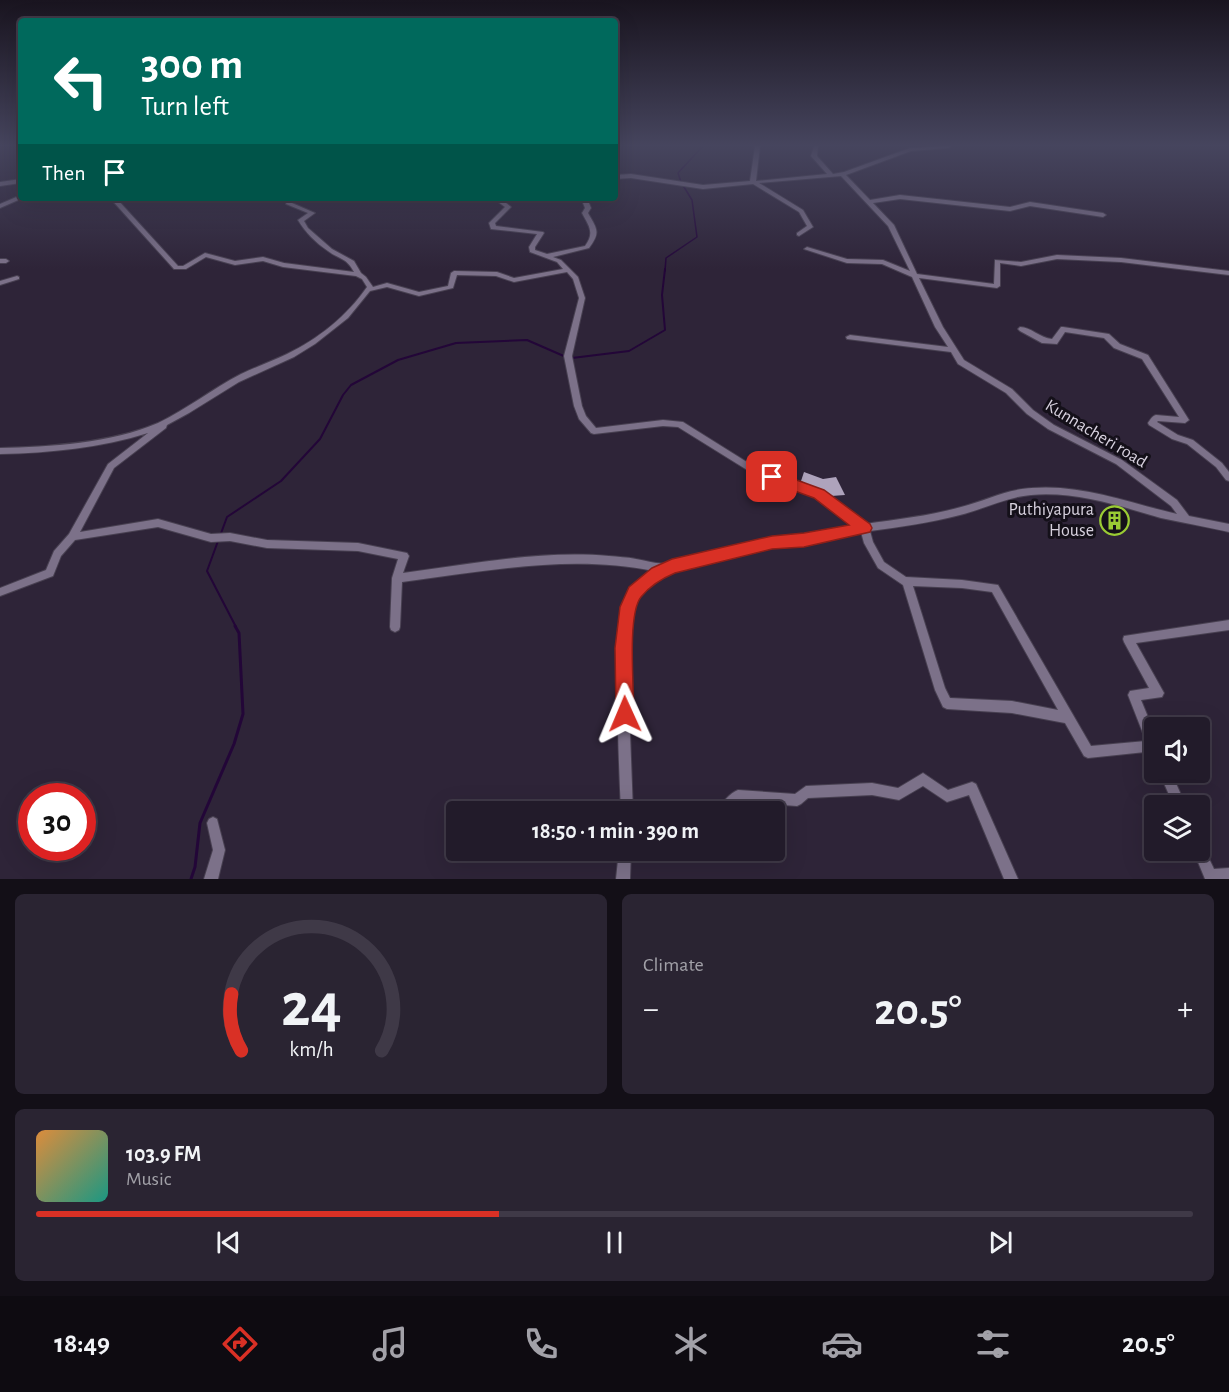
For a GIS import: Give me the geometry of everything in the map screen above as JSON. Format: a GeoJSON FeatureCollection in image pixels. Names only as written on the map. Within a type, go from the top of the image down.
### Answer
{"type":"FeatureCollection","features":[{"type":"Feature","properties":{"kind":"street"},"geometry":{"type":"LineString","coordinates":[[761,187],[801,211],[810,227],[799,234]]}},
{"type":"Feature","properties":{"kind":"street","name":"Kunnacheri road"},"geometry":{"type":"LineString","coordinates":[[855,187],[891,225],[939,327],[962,362],[1009,391],[1035,416],[1119,462],[1174,503],[1186,519]]}},
{"type":"Feature","properties":{"kind":"street"},"geometry":{"type":"LineString","coordinates":[[869,202],[900,197],[1010,209],[1030,204],[1103,215]]}},
{"type":"Feature","properties":{"kind":"street"},"geometry":{"type":"LineString","coordinates":[[0,206],[18,198]]}},
{"type":"Feature","properties":{"kind":"street"},"geometry":{"type":"LineString","coordinates":[[0,592],[50,573],[57,554],[72,537],[111,466],[173,418],[247,373],[293,354],[344,319],[370,287],[364,278],[357,274],[283,265],[263,259],[235,263],[205,255],[184,268],[176,268],[116,201]]}},
{"type":"Feature","properties":{"kind":"street"},"geometry":{"type":"LineString","coordinates":[[290,201],[289,204],[312,213],[301,220],[306,229],[330,250],[352,262],[357,274]]}},
{"type":"Feature","properties":{"kind":"street"},"geometry":{"type":"LineString","coordinates":[[500,201],[508,207],[492,223],[493,228],[541,233],[532,251],[559,261],[576,278],[582,298],[569,358],[578,406],[582,417],[594,431],[663,423],[680,424],[755,471],[819,494],[864,528],[881,565],[907,581],[995,588],[1088,752],[1144,748]]}},
{"type":"Feature","properties":{"kind":"street"},"geometry":{"type":"LineString","coordinates":[[546,256],[566,254],[587,247],[594,239],[593,228],[585,213],[588,208],[585,201]]}},
{"type":"Feature","properties":{"kind":"street"},"geometry":{"type":"LineString","coordinates":[[807,249],[847,261],[883,262],[915,276],[997,286],[997,261],[1021,264],[1057,257],[1120,260],[1229,273]]}},
{"type":"Feature","properties":{"kind":"street"},"geometry":{"type":"LineString","coordinates":[[368,290],[387,285],[419,294],[451,287],[454,273],[497,274],[514,280],[569,270]]}},
{"type":"Feature","properties":{"kind":"street"},"geometry":{"type":"LineString","coordinates":[[0,283],[17,278]]}},
{"type":"Feature","properties":{"kind":"street"},"geometry":{"type":"LineString","coordinates":[[1022,329],[1045,341],[1054,342],[1063,329],[1106,336],[1118,346],[1144,357],[1185,420],[1156,418],[1152,423],[1175,437],[1191,442],[1219,465],[1229,478]]}},
{"type":"Feature","properties":{"kind":"street"},"geometry":{"type":"LineString","coordinates":[[850,337],[953,350]]}},
{"type":"Feature","properties":{"kind":"street"},"geometry":{"type":"LineString","coordinates":[[0,451],[33,451],[105,441],[142,432],[173,418]]}},
{"type":"Feature","properties":{"kind":"street"},"geometry":{"type":"LineString","coordinates":[[627,801],[624,648],[628,607],[634,593],[658,573],[772,542],[804,540],[864,528],[919,522],[962,512],[1002,496],[1035,490],[1066,491],[1103,497],[1229,528]]}},
{"type":"Feature","properties":{"kind":"street"},"geometry":{"type":"LineString","coordinates":[[72,537],[158,523],[211,538],[230,537],[267,544],[358,547],[404,556],[397,578],[395,627]]}},
{"type":"Feature","properties":{"kind":"street"},"geometry":{"type":"LineString","coordinates":[[397,578],[531,563],[595,559],[648,564],[667,569]]}},
{"type":"Feature","properties":{"kind":"street"},"geometry":{"type":"LineString","coordinates":[[907,581],[940,690],[947,703],[1012,707],[1069,718]]}},
{"type":"Feature","properties":{"kind":"street"},"geometry":{"type":"LineString","coordinates":[[1144,720],[1134,695],[1158,693],[1128,639],[1229,625]]}},
{"type":"Feature","properties":{"kind":"street"},"geometry":{"type":"LineString","coordinates":[[733,801],[738,796],[797,800],[806,792],[872,789],[899,794],[923,779],[947,796],[972,788],[1011,879]]}},
{"type":"Feature","properties":{"kind":"street"},"geometry":{"type":"LineString","coordinates":[[212,879],[219,850],[213,823]]}},
{"type":"Feature","properties":{"kind":"street"},"geometry":{"type":"LineString","coordinates":[[622,879],[624,861]]}},
{"type":"Feature","properties":{"kind":"street"},"geometry":{"type":"LineString","coordinates":[[1204,861],[1210,876],[1229,874]]}},
{"type":"Feature","properties":{"kind":"building"},"geometry":{"type":"Polygon","coordinates":[[[804,472],[823,479],[836,477],[845,495],[831,496],[801,481],[804,472]]]}},
{"type":"Feature","properties":{"kind":"building","name":"Puthiyapura House"},"geometry":{"type":"Polygon","coordinates":[[[1116,513],[1127,525],[1114,528],[1103,516],[1116,513]]]}},
{"type":"Feature","properties":{"kind":"waterway"},"geometry":{"type":"LineString","coordinates":[[665,271],[666,258],[697,237],[692,200],[684,187]]}},
{"type":"Feature","properties":{"kind":"waterway"},"geometry":{"type":"LineString","coordinates":[[572,358],[629,351],[665,330],[662,295],[665,269]]}},
{"type":"Feature","properties":{"kind":"waterway"},"geometry":{"type":"LineString","coordinates":[[220,536],[227,517],[281,481],[320,439],[343,395],[351,385],[398,360],[456,343],[527,340],[566,357]]}},
{"type":"Feature","properties":{"kind":"waterway"},"geometry":{"type":"LineString","coordinates":[[218,541],[207,571],[236,627]]}},
{"type":"Feature","properties":{"kind":"waterway"},"geometry":{"type":"LineString","coordinates":[[191,879],[195,867],[200,823],[234,744],[243,714],[239,633],[235,626]]}},
{"type":"Feature","properties":{"kind":"place","name":"Puthiyapura House"},"geometry":{"type":"Point","coordinates":[1115,520]}},
{"type":"Feature","properties":{"kind":"route"},"geometry":{"type":"LineString","coordinates":[[625,714],[624,648],[628,607],[634,593],[658,573],[672,566],[772,542],[804,540],[864,528],[819,494],[772,477]]}}]}
